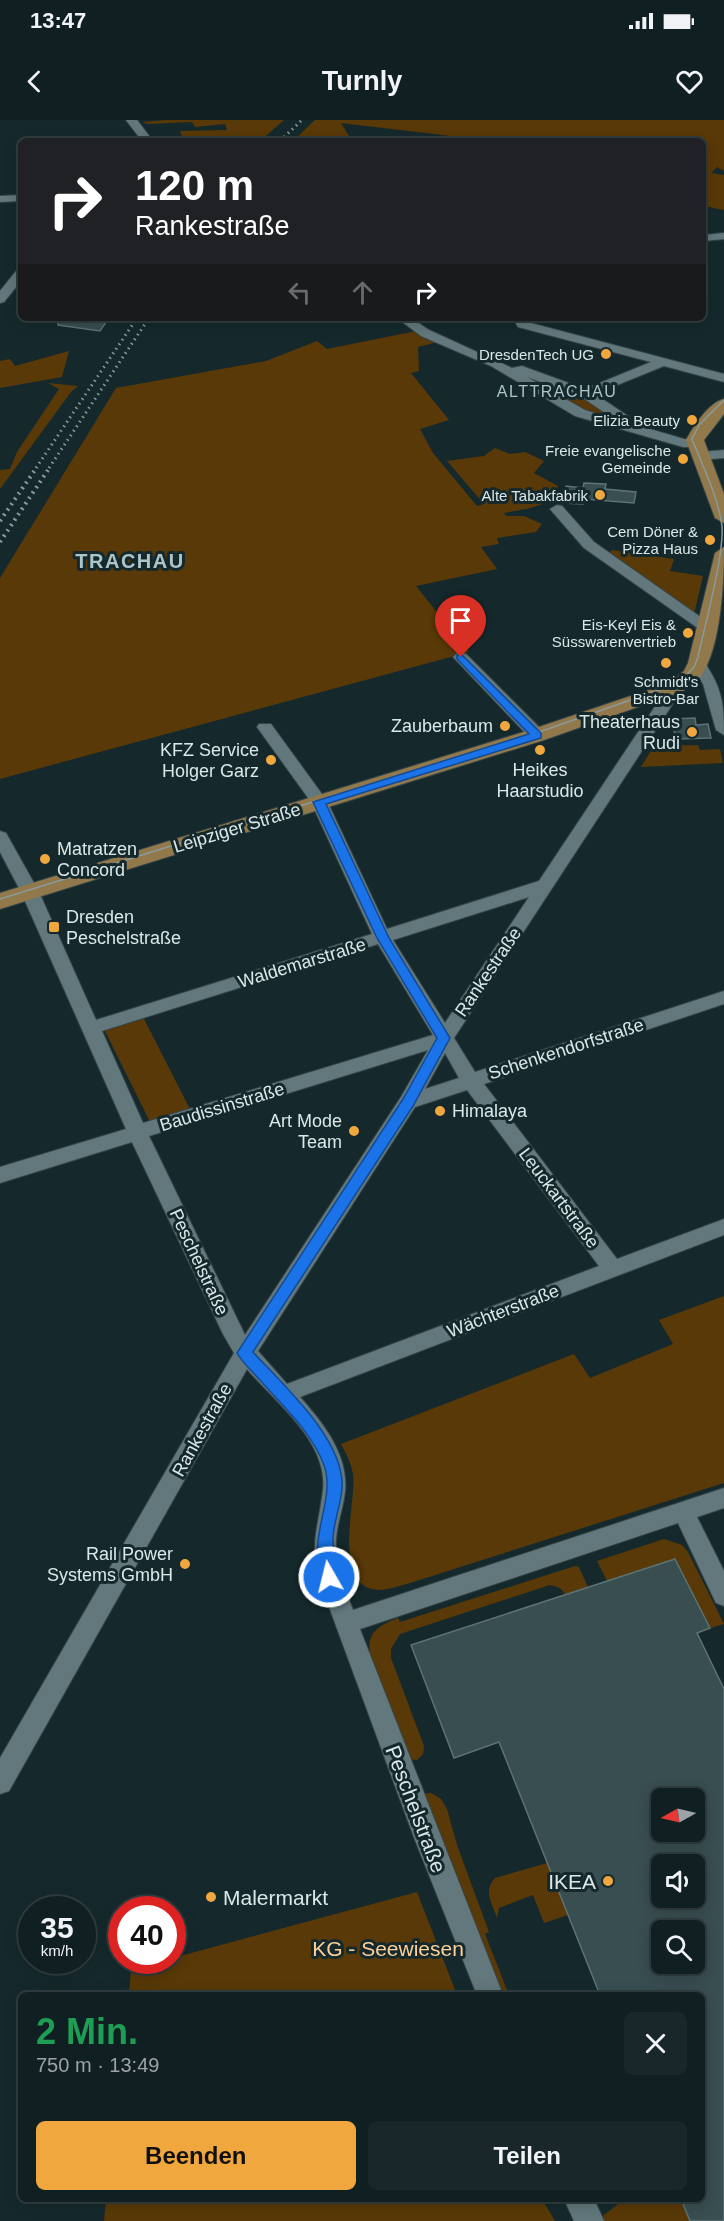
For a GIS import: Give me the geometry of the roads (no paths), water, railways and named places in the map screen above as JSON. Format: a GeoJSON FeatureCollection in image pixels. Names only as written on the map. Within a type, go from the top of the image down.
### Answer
{"type":"FeatureCollection","features":[{"type":"Feature","properties":{"kind":"main road"},"geometry":{"type":"LineString","coordinates":[[724,404],[698,432],[698,450],[724,518]]}},
{"type":"Feature","properties":{"kind":"main road","name":"Leipziger Straße"},"geometry":{"type":"LineString","coordinates":[[0,901],[537,735],[663,692],[685,681],[698,663],[723,560]]}},
{"type":"Feature","properties":{"kind":"street"},"geometry":{"type":"LineString","coordinates":[[0,199],[18,198]]}},
{"type":"Feature","properties":{"kind":"street"},"geometry":{"type":"LineString","coordinates":[[706,238],[724,236]]}},
{"type":"Feature","properties":{"kind":"street"},"geometry":{"type":"LineString","coordinates":[[0,299],[18,277]]}},
{"type":"Feature","properties":{"kind":"street"},"geometry":{"type":"LineString","coordinates":[[407,321],[425,333],[495,363],[580,413],[683,442],[698,450],[724,454]]}},
{"type":"Feature","properties":{"kind":"street"},"geometry":{"type":"LineString","coordinates":[[520,321],[660,363],[724,378]]}},
{"type":"Feature","properties":{"kind":"street"},"geometry":{"type":"LineString","coordinates":[[495,363],[535,373],[585,393],[635,429]]}},
{"type":"Feature","properties":{"kind":"street"},"geometry":{"type":"LineString","coordinates":[[585,393],[660,363]]}},
{"type":"Feature","properties":{"kind":"street"},"geometry":{"type":"LineString","coordinates":[[557,509],[589,544],[707,628]]}},
{"type":"Feature","properties":{"kind":"street"},"geometry":{"type":"LineString","coordinates":[[461,657],[537,735]]}},
{"type":"Feature","properties":{"kind":"street"},"geometry":{"type":"LineString","coordinates":[[698,663],[711,684],[724,730]]}},
{"type":"Feature","properties":{"kind":"street","name":"Rankestraße"},"geometry":{"type":"LineString","coordinates":[[0,1782],[245,1353],[408,1102],[444,1038],[666,702],[663,692]]}},
{"type":"Feature","properties":{"kind":"street","name":"Leuckartstraße"},"geometry":{"type":"LineString","coordinates":[[265,727],[319,802],[383,938],[471,1081],[613,1269]]}},
{"type":"Feature","properties":{"kind":"street","name":"Peschelstraße"},"geometry":{"type":"LineString","coordinates":[[0,837],[30,891],[138,1133],[216,1300],[245,1353],[313,1430],[332,1466],[334,1487],[325,1536],[325,1559],[345,1623],[489,1992]]}},
{"type":"Feature","properties":{"kind":"street","name":"Waldemarstraße"},"geometry":{"type":"LineString","coordinates":[[91,1029],[547,885]]}},
{"type":"Feature","properties":{"kind":"street","name":"Schenkendorfstraße"},"geometry":{"type":"LineString","coordinates":[[408,1102],[724,997]]}},
{"type":"Feature","properties":{"kind":"street","name":"Baudissinstraße"},"geometry":{"type":"LineString","coordinates":[[0,1175],[444,1038]]}},
{"type":"Feature","properties":{"kind":"street","name":"Wächterstraße"},"geometry":{"type":"LineString","coordinates":[[282,1395],[724,1227]]}},
{"type":"Feature","properties":{"kind":"street"},"geometry":{"type":"LineString","coordinates":[[345,1623],[724,1497]]}},
{"type":"Feature","properties":{"kind":"street"},"geometry":{"type":"LineString","coordinates":[[683,1511],[724,1595]]}},
{"type":"Feature","properties":{"kind":"street"},"geometry":{"type":"LineString","coordinates":[[580,2202],[590,2221]]}},
{"type":"Feature","properties":{"kind":"tram line"},"geometry":{"type":"LineString","coordinates":[[0,899],[545,730],[679,683],[694,667],[698,657],[722,539],[722,526],[717,504],[692,439],[699,425],[724,400]]}},
{"type":"Feature","properties":{"kind":"railway"},"geometry":{"type":"LineString","coordinates":[[283,138],[302,120]]}},
{"type":"Feature","properties":{"kind":"railway"},"geometry":{"type":"LineString","coordinates":[[36,468],[135,321]]}},
{"type":"Feature","properties":{"kind":"railway"},"geometry":{"type":"LineString","coordinates":[[49,468],[147,321]]}},
{"type":"Feature","properties":{"kind":"railway"},"geometry":{"type":"LineString","coordinates":[[0,521],[37,467]]}},
{"type":"Feature","properties":{"kind":"railway"},"geometry":{"type":"LineString","coordinates":[[0,542],[50,467]]}},
{"type":"Feature","properties":{"kind":"place","name":"DresdenTech UG"},"geometry":{"type":"Point","coordinates":[606,354]}},
{"type":"Feature","properties":{"kind":"place","name":"Elizia Beauty"},"geometry":{"type":"Point","coordinates":[692,420]}},
{"type":"Feature","properties":{"kind":"place","name":"Freie evangelische Gemeinde"},"geometry":{"type":"Point","coordinates":[683,459]}},
{"type":"Feature","properties":{"kind":"place","name":"Alte Tabakfabrik"},"geometry":{"type":"Point","coordinates":[600,495]}},
{"type":"Feature","properties":{"kind":"place","name":"Cem Döner & Pizza Haus"},"geometry":{"type":"Point","coordinates":[710,540]}},
{"type":"Feature","properties":{"kind":"place","name":"Eis-Keyl Eis & Süsswarenvertrieb"},"geometry":{"type":"Point","coordinates":[688,633]}},
{"type":"Feature","properties":{"kind":"place","name":"Schmidt's Bistro-Bar"},"geometry":{"type":"Point","coordinates":[666,663]}},
{"type":"Feature","properties":{"kind":"place","name":"Zauberbaum"},"geometry":{"type":"Point","coordinates":[505,726]}},
{"type":"Feature","properties":{"kind":"place","name":"Theaterhaus Rudi"},"geometry":{"type":"Point","coordinates":[692,732]}},
{"type":"Feature","properties":{"kind":"place","name":"Heikes Haarstudio"},"geometry":{"type":"Point","coordinates":[540,750]}},
{"type":"Feature","properties":{"kind":"place","name":"KFZ Service Holger Garz"},"geometry":{"type":"Point","coordinates":[271,760]}},
{"type":"Feature","properties":{"kind":"place","name":"Matratzen Concord"},"geometry":{"type":"Point","coordinates":[45,859]}},
{"type":"Feature","properties":{"kind":"place","name":"Dresden Peschelstraße"},"geometry":{"type":"Point","coordinates":[54,927]}},
{"type":"Feature","properties":{"kind":"place","name":"Himalaya"},"geometry":{"type":"Point","coordinates":[440,1111]}},
{"type":"Feature","properties":{"kind":"place","name":"Art Mode Team"},"geometry":{"type":"Point","coordinates":[354,1131]}},
{"type":"Feature","properties":{"kind":"place","name":"Rail Power Systems GmbH"},"geometry":{"type":"Point","coordinates":[185,1564]}},
{"type":"Feature","properties":{"kind":"place","name":"IKEA"},"geometry":{"type":"Point","coordinates":[608,1881]}},
{"type":"Feature","properties":{"kind":"place","name":"Malermarkt"},"geometry":{"type":"Point","coordinates":[211,1897]}},
{"type":"Feature","properties":{"kind":"district","name":"ALTTRACHAU"},"geometry":{"type":"Point","coordinates":[557,391]}},
{"type":"Feature","properties":{"kind":"district","name":"TRACHAU"},"geometry":{"type":"Point","coordinates":[130,561]}},
{"type":"Feature","properties":{"kind":"park label","name":"KG - Seewiesen"},"geometry":{"type":"Point","coordinates":[388,1948]}}]}
